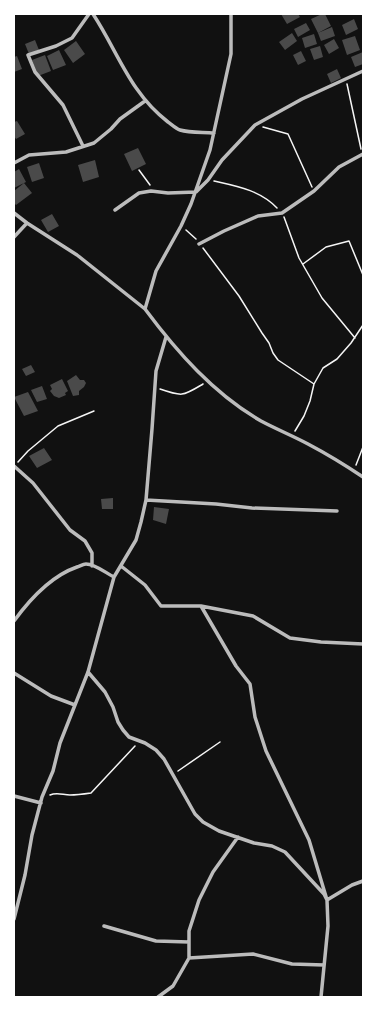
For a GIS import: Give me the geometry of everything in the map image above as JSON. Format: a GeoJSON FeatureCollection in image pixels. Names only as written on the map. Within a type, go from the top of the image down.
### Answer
{"type":"FeatureCollection","features":[{"type":"Feature","properties":{"kind":"street"},"geometry":{"type":"LineString","coordinates":[[83,146],[63,105],[35,72],[28,55],[56,46],[72,38],[89,14]]}},
{"type":"Feature","properties":{"kind":"street"},"geometry":{"type":"LineString","coordinates":[[93,14],[102,27],[127,75],[145,101],[159,115],[179,130],[214,133]]}},
{"type":"Feature","properties":{"kind":"street"},"geometry":{"type":"LineString","coordinates":[[145,309],[156,271],[181,226],[196,192],[210,150],[230,54],[231,14]]}},
{"type":"Feature","properties":{"kind":"street"},"geometry":{"type":"LineString","coordinates":[[115,210],[139,193],[151,191],[196,192],[208,180],[222,160],[255,125],[302,99],[363,71]]}},
{"type":"Feature","properties":{"kind":"street"},"geometry":{"type":"LineString","coordinates":[[14,163],[29,155],[66,152],[94,143],[111,129],[120,119],[145,101]]}},
{"type":"Feature","properties":{"kind":"street"},"geometry":{"type":"LineString","coordinates":[[199,244],[258,216],[282,213],[314,191],[339,167],[362,153]]}},
{"type":"Feature","properties":{"kind":"street"},"geometry":{"type":"LineString","coordinates":[[14,213],[77,255],[145,309],[166,337],[208,381],[234,403],[261,420],[335,458],[363,477]]}},
{"type":"Feature","properties":{"kind":"street"},"geometry":{"type":"LineString","coordinates":[[14,237],[27,223]]}},
{"type":"Feature","properties":{"kind":"street"},"geometry":{"type":"LineString","coordinates":[[14,918],[42,797],[52,771],[60,743],[88,672],[114,577],[136,540],[146,500],[156,371],[166,337]]}},
{"type":"Feature","properties":{"kind":"street"},"geometry":{"type":"LineString","coordinates":[[14,467],[33,483],[70,530],[85,541],[92,553],[92,566]]}},
{"type":"Feature","properties":{"kind":"street"},"geometry":{"type":"LineString","coordinates":[[146,500],[216,504],[252,508],[338,511]]}},
{"type":"Feature","properties":{"kind":"street"},"geometry":{"type":"LineString","coordinates":[[14,620],[23,608],[47,584],[68,570],[85,564],[114,577]]}},
{"type":"Feature","properties":{"kind":"street"},"geometry":{"type":"LineString","coordinates":[[121,566],[144,585],[161,606],[201,606],[253,616],[290,638],[321,642],[363,644]]}},
{"type":"Feature","properties":{"kind":"street"},"geometry":{"type":"LineString","coordinates":[[201,606],[236,666],[250,684],[255,717],[266,751],[309,840],[327,900],[328,926],[321,997]]}},
{"type":"Feature","properties":{"kind":"street"},"geometry":{"type":"LineString","coordinates":[[88,672],[105,692],[113,707],[118,722],[128,737],[144,743],[156,750],[164,759],[195,814],[203,822],[219,831],[254,844],[272,846],[284,852],[324,894],[327,900]]}},
{"type":"Feature","properties":{"kind":"street"},"geometry":{"type":"LineString","coordinates":[[14,673],[51,696],[75,705]]}},
{"type":"Feature","properties":{"kind":"street"},"geometry":{"type":"LineString","coordinates":[[14,796],[41,803]]}},
{"type":"Feature","properties":{"kind":"street"},"geometry":{"type":"LineString","coordinates":[[158,997],[173,986],[188,958],[189,931],[203,893],[213,872],[238,837]]}},
{"type":"Feature","properties":{"kind":"street"},"geometry":{"type":"LineString","coordinates":[[327,900],[352,884],[363,881]]}},
{"type":"Feature","properties":{"kind":"street"},"geometry":{"type":"LineString","coordinates":[[104,926],[156,941],[189,942]]}},
{"type":"Feature","properties":{"kind":"street"},"geometry":{"type":"LineString","coordinates":[[188,958],[253,954],[292,964],[324,964]]}},
{"type":"Feature","properties":{"kind":"path"},"geometry":{"type":"LineString","coordinates":[[345,78],[362,153]]}},
{"type":"Feature","properties":{"kind":"path"},"geometry":{"type":"LineString","coordinates":[[255,125],[288,134],[314,191]]}},
{"type":"Feature","properties":{"kind":"path"},"geometry":{"type":"LineString","coordinates":[[139,170],[157,192]]}},
{"type":"Feature","properties":{"kind":"path"},"geometry":{"type":"LineString","coordinates":[[208,180],[247,189],[270,200],[282,213],[303,264],[322,298],[355,338]]}},
{"type":"Feature","properties":{"kind":"path"},"geometry":{"type":"LineString","coordinates":[[181,226],[193,235],[239,296],[278,360],[314,384]]}},
{"type":"Feature","properties":{"kind":"path"},"geometry":{"type":"LineString","coordinates":[[303,264],[326,247],[349,241],[363,275]]}},
{"type":"Feature","properties":{"kind":"path"},"geometry":{"type":"LineString","coordinates":[[292,436],[304,416],[310,401],[314,384],[324,368],[337,359],[363,326]]}},
{"type":"Feature","properties":{"kind":"path"},"geometry":{"type":"LineString","coordinates":[[155,388],[177,395],[189,393],[208,381]]}},
{"type":"Feature","properties":{"kind":"path"},"geometry":{"type":"LineString","coordinates":[[14,467],[28,451],[58,426],[94,411]]}},
{"type":"Feature","properties":{"kind":"path"},"geometry":{"type":"LineString","coordinates":[[354,471],[363,447]]}},
{"type":"Feature","properties":{"kind":"path"},"geometry":{"type":"LineString","coordinates":[[42,797],[54,793],[69,795],[91,793],[139,741]]}},
{"type":"Feature","properties":{"kind":"path"},"geometry":{"type":"LineString","coordinates":[[173,774],[220,742]]}},
{"type":"Feature","properties":{"kind":"building"},"geometry":{"type":"Polygon","coordinates":[[[281,14],[298,14],[300,17],[287,24],[281,14]]]}},
{"type":"Feature","properties":{"kind":"building"},"geometry":{"type":"Polygon","coordinates":[[[325,14],[331,26],[318,33],[311,19],[325,14]]]}},
{"type":"Feature","properties":{"kind":"building"},"geometry":{"type":"Polygon","coordinates":[[[354,19],[358,29],[346,35],[342,25],[354,19]]]}},
{"type":"Feature","properties":{"kind":"building"},"geometry":{"type":"Polygon","coordinates":[[[306,23],[310,30],[298,37],[294,29],[306,23]]]}},
{"type":"Feature","properties":{"kind":"building"},"geometry":{"type":"Polygon","coordinates":[[[332,27],[335,36],[321,41],[318,33],[332,27]]]}},
{"type":"Feature","properties":{"kind":"building"},"geometry":{"type":"Polygon","coordinates":[[[292,33],[297,41],[285,50],[279,42],[292,33]]]}},
{"type":"Feature","properties":{"kind":"building"},"geometry":{"type":"Polygon","coordinates":[[[314,34],[317,44],[305,48],[302,38],[314,34]]]}},
{"type":"Feature","properties":{"kind":"building"},"geometry":{"type":"Polygon","coordinates":[[[355,36],[360,50],[347,55],[342,40],[355,36]]]}},
{"type":"Feature","properties":{"kind":"building"},"geometry":{"type":"Polygon","coordinates":[[[334,39],[339,48],[329,54],[324,45],[334,39]]]}},
{"type":"Feature","properties":{"kind":"building"},"geometry":{"type":"Polygon","coordinates":[[[35,40],[39,50],[29,54],[25,44],[35,40]]]}},
{"type":"Feature","properties":{"kind":"building"},"geometry":{"type":"Polygon","coordinates":[[[76,41],[85,54],[73,63],[64,50],[76,41]]]}},
{"type":"Feature","properties":{"kind":"building"},"geometry":{"type":"Polygon","coordinates":[[[320,46],[323,57],[314,60],[310,49],[320,46]]]}},
{"type":"Feature","properties":{"kind":"building"},"geometry":{"type":"Polygon","coordinates":[[[59,50],[66,65],[53,70],[47,56],[59,50]]]}},
{"type":"Feature","properties":{"kind":"building"},"geometry":{"type":"Polygon","coordinates":[[[301,51],[306,61],[298,65],[293,55],[301,51]]]}},
{"type":"Feature","properties":{"kind":"building"},"geometry":{"type":"Polygon","coordinates":[[[363,52],[363,64],[355,67],[351,57],[363,52]]]}},
{"type":"Feature","properties":{"kind":"building"},"geometry":{"type":"Polygon","coordinates":[[[45,55],[51,71],[38,76],[32,60],[45,55]]]}},
{"type":"Feature","properties":{"kind":"building"},"geometry":{"type":"Polygon","coordinates":[[[17,56],[22,69],[14,72],[14,57],[17,56]]]}},
{"type":"Feature","properties":{"kind":"building"},"geometry":{"type":"Polygon","coordinates":[[[337,69],[341,78],[331,83],[327,74],[337,69]]]}},
{"type":"Feature","properties":{"kind":"building"},"geometry":{"type":"Polygon","coordinates":[[[17,121],[25,134],[16,139],[14,136],[14,122],[17,121]]]}},
{"type":"Feature","properties":{"kind":"building"},"geometry":{"type":"Polygon","coordinates":[[[138,148],[146,164],[132,171],[124,154],[138,148]]]}},
{"type":"Feature","properties":{"kind":"building"},"geometry":{"type":"Polygon","coordinates":[[[95,160],[99,177],[83,182],[78,165],[95,160]]]}},
{"type":"Feature","properties":{"kind":"building"},"geometry":{"type":"Polygon","coordinates":[[[39,163],[44,178],[32,182],[27,167],[39,163]]]}},
{"type":"Feature","properties":{"kind":"building"},"geometry":{"type":"Polygon","coordinates":[[[19,169],[26,182],[14,188],[14,172],[19,169]]]}},
{"type":"Feature","properties":{"kind":"building"},"geometry":{"type":"Polygon","coordinates":[[[24,183],[32,193],[16,205],[14,203],[14,191],[24,183]]]}},
{"type":"Feature","properties":{"kind":"building"},"geometry":{"type":"Polygon","coordinates":[[[52,214],[59,226],[48,232],[41,220],[52,214]]]}},
{"type":"Feature","properties":{"kind":"building"},"geometry":{"type":"Polygon","coordinates":[[[31,365],[35,372],[26,376],[22,369],[31,365]]]}},
{"type":"Feature","properties":{"kind":"building"},"geometry":{"type":"Polygon","coordinates":[[[76,375],[80,380],[84,380],[86,383],[79,391],[79,395],[73,396],[67,381],[76,375]]]}},
{"type":"Feature","properties":{"kind":"building"},"geometry":{"type":"Polygon","coordinates":[[[62,379],[68,391],[65,393],[66,395],[59,398],[54,396],[50,391],[52,389],[50,385],[62,379]]]}},
{"type":"Feature","properties":{"kind":"building"},"geometry":{"type":"Polygon","coordinates":[[[42,386],[47,399],[37,402],[31,390],[42,386]]]}},
{"type":"Feature","properties":{"kind":"building"},"geometry":{"type":"Polygon","coordinates":[[[28,392],[38,411],[24,416],[14,397],[28,392]]]}},
{"type":"Feature","properties":{"kind":"building"},"geometry":{"type":"Polygon","coordinates":[[[44,448],[52,460],[37,468],[29,456],[44,448]]]}},
{"type":"Feature","properties":{"kind":"building"},"geometry":{"type":"Polygon","coordinates":[[[113,498],[113,509],[102,509],[101,499],[113,498]]]}},
{"type":"Feature","properties":{"kind":"building"},"geometry":{"type":"Polygon","coordinates":[[[154,507],[169,509],[166,524],[153,520],[154,507]]]}}]}
